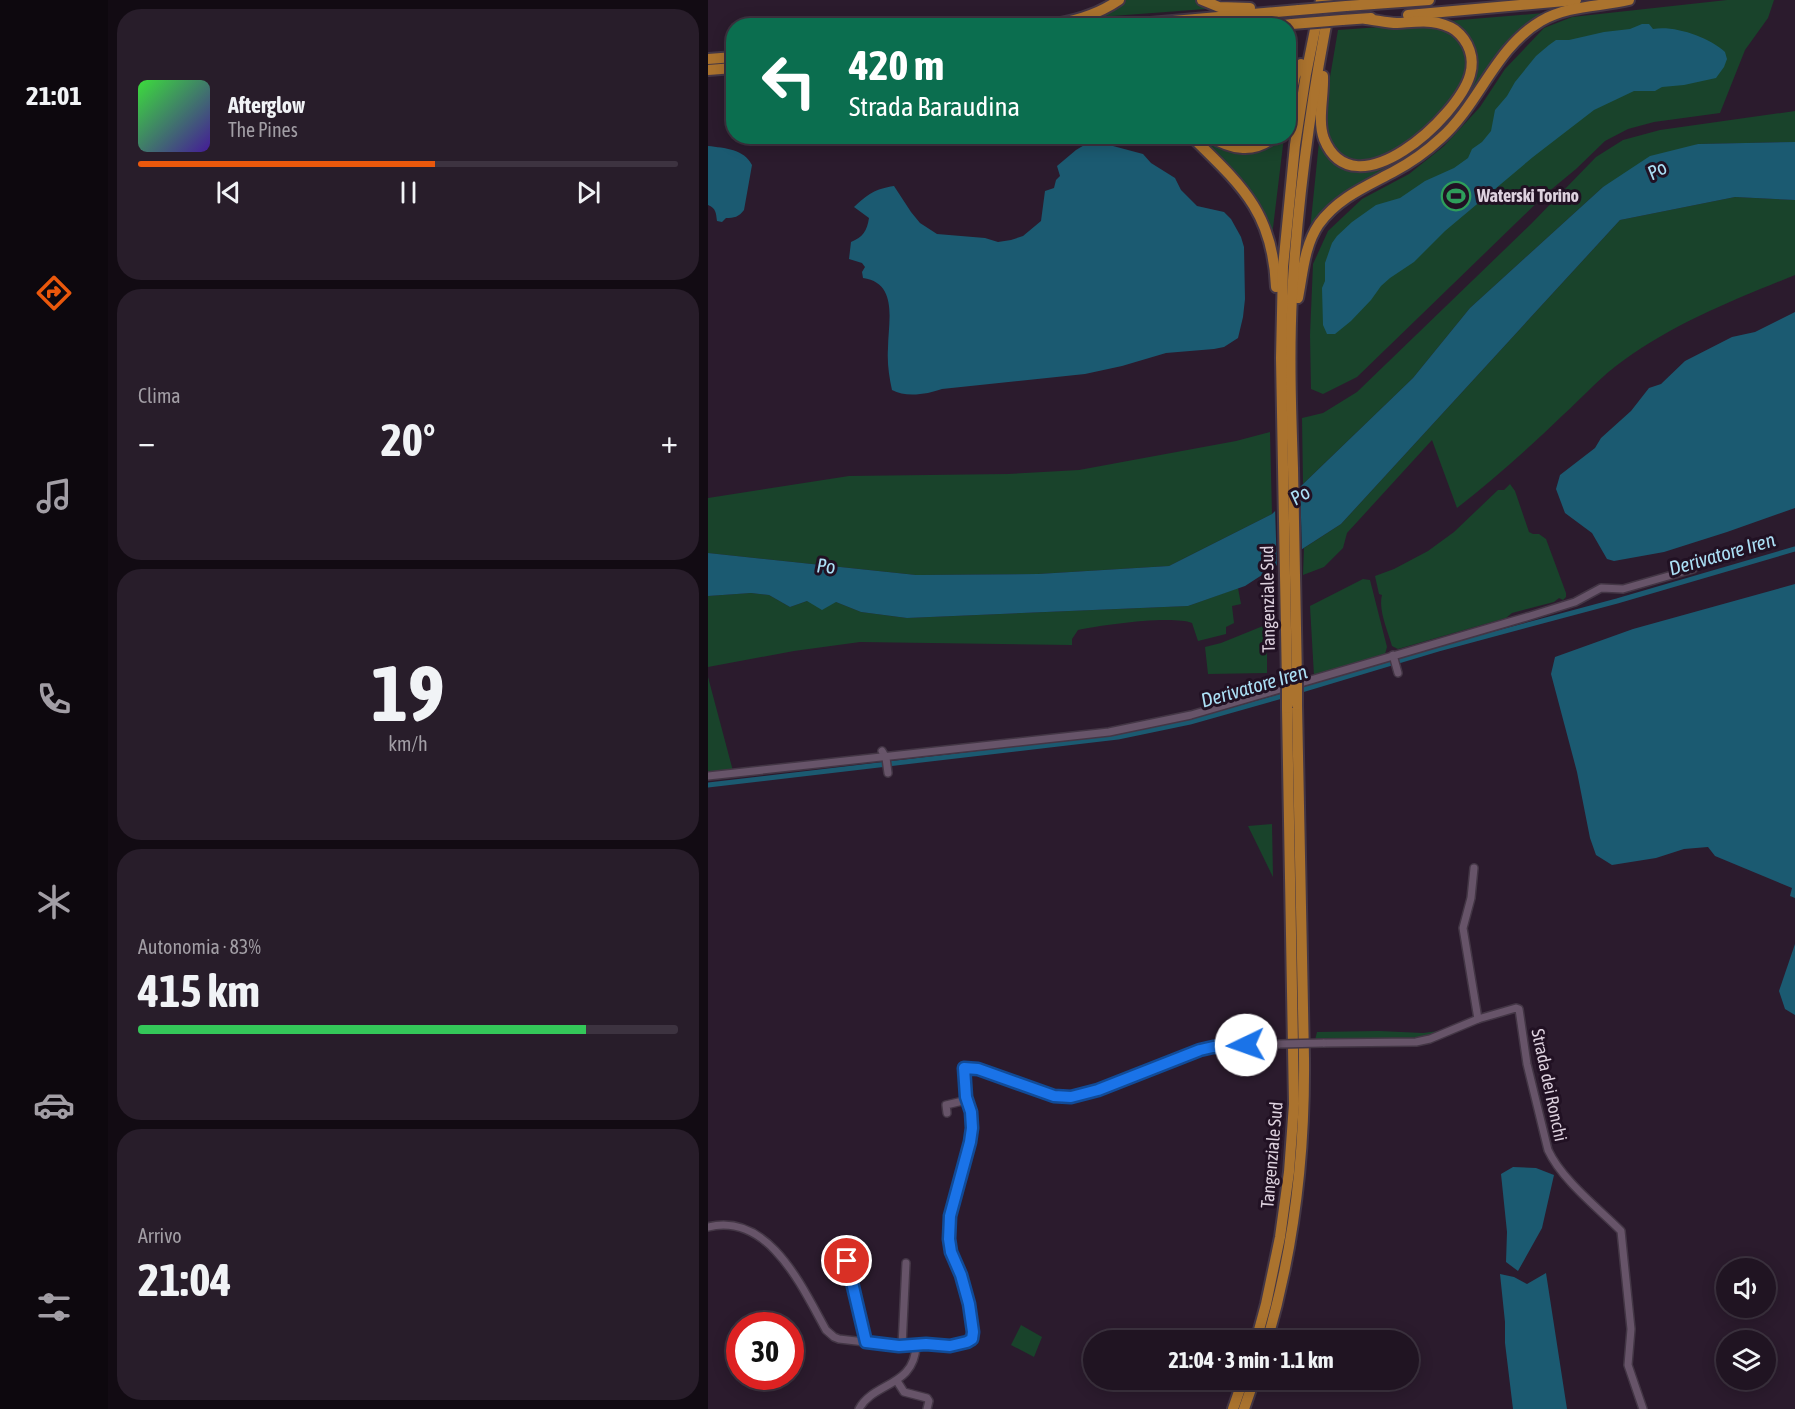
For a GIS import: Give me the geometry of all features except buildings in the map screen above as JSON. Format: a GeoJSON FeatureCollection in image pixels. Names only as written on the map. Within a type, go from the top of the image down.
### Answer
{"type":"FeatureCollection","features":[{"type":"Feature","properties":{"kind":"highway"},"geometry":{"type":"LineString","coordinates":[[1081,18],[1100,12],[1119,0]]}},
{"type":"Feature","properties":{"kind":"highway"},"geometry":{"type":"LineString","coordinates":[[1202,0],[1219,7],[1246,8],[1262,12]]}},
{"type":"Feature","properties":{"kind":"highway"},"geometry":{"type":"LineString","coordinates":[[1296,100],[1300,64],[1313,0]]}},
{"type":"Feature","properties":{"kind":"highway","name":"Tangenziale Sud"},"geometry":{"type":"LineString","coordinates":[[1296,139],[1321,0]]}},
{"type":"Feature","properties":{"kind":"highway","name":"Tangenziale Sud"},"geometry":{"type":"LineString","coordinates":[[1286,356],[1302,172],[1316,77],[1331,0]]}},
{"type":"Feature","properties":{"kind":"highway"},"geometry":{"type":"LineString","coordinates":[[1199,18],[1299,10],[1342,3],[1429,0]]}},
{"type":"Feature","properties":{"kind":"highway"},"geometry":{"type":"LineString","coordinates":[[1296,24],[1576,0]]}},
{"type":"Feature","properties":{"kind":"highway"},"geometry":{"type":"LineString","coordinates":[[1286,356],[1308,245],[1331,210],[1347,197],[1416,159],[1441,139],[1464,113],[1502,56],[1520,36],[1539,22],[1560,12],[1629,0]]}},
{"type":"Feature","properties":{"kind":"highway"},"geometry":{"type":"LineString","coordinates":[[1298,298],[1306,195],[1323,76],[1342,3]]}},
{"type":"Feature","properties":{"kind":"highway"},"geometry":{"type":"LineString","coordinates":[[1323,76],[1321,120],[1324,139],[1336,156],[1355,166],[1376,165],[1408,147],[1433,127],[1454,103],[1467,83],[1472,68],[1470,52],[1463,38],[1449,27],[1434,22],[1397,23],[1366,19]]}},
{"type":"Feature","properties":{"kind":"highway"},"geometry":{"type":"LineString","coordinates":[[708,59],[726,58]]}},
{"type":"Feature","properties":{"kind":"highway"},"geometry":{"type":"LineString","coordinates":[[1296,74],[1300,64]]}},
{"type":"Feature","properties":{"kind":"highway"},"geometry":{"type":"LineString","coordinates":[[708,70],[726,69]]}},
{"type":"Feature","properties":{"kind":"highway"},"geometry":{"type":"LineString","coordinates":[[1199,144],[1243,190],[1257,210],[1266,229],[1275,266],[1276,321],[1286,356]]}},
{"type":"Feature","properties":{"kind":"highway"},"geometry":{"type":"LineString","coordinates":[[1227,144],[1235,148],[1250,149],[1265,144]]}},
{"type":"Feature","properties":{"kind":"highway","name":"Tangenziale Sud"},"geometry":{"type":"LineString","coordinates":[[1259,1330],[1282,1227],[1294,1104],[1292,683],[1285,240],[1295,145]]}},
{"type":"Feature","properties":{"kind":"highway","name":"Tangenziale Sud"},"geometry":{"type":"LineString","coordinates":[[1270,1330],[1292,1229],[1299,1181],[1304,1117],[1304,1047],[1292,706]]}},
{"type":"Feature","properties":{"kind":"highway"},"geometry":{"type":"LineString","coordinates":[[1233,1409],[1240,1390]]}},
{"type":"Feature","properties":{"kind":"highway"},"geometry":{"type":"LineString","coordinates":[[1244,1409],[1251,1390]]}},
{"type":"Feature","properties":{"kind":"street"},"geometry":{"type":"LineString","coordinates":[[708,776],[884,755],[987,746],[1135,727],[1191,715],[1575,602],[1601,588],[1623,589],[1693,569]]}},
{"type":"Feature","properties":{"kind":"street"},"geometry":{"type":"LineString","coordinates":[[1393,655],[1398,673]]}},
{"type":"Feature","properties":{"kind":"street"},"geometry":{"type":"LineString","coordinates":[[884,755],[888,773]]}},
{"type":"Feature","properties":{"kind":"street"},"geometry":{"type":"LineString","coordinates":[[1474,868],[1471,898],[1463,928],[1478,1019]]}},
{"type":"Feature","properties":{"kind":"street","name":"Strada dei Ronchi"},"geometry":{"type":"LineString","coordinates":[[967,1100],[964,1068],[978,1069],[1054,1096],[1071,1097],[1098,1090],[1200,1050],[1221,1046],[1416,1042],[1430,1039],[1478,1019],[1519,1009],[1527,1064],[1551,1157],[1581,1194],[1621,1231],[1631,1329],[1628,1365],[1643,1409]]}},
{"type":"Feature","properties":{"kind":"street"},"geometry":{"type":"LineString","coordinates":[[708,1227],[728,1224],[739,1226],[761,1239],[790,1266],[826,1330],[839,1339],[902,1346],[950,1346],[967,1342],[972,1339],[973,1332],[969,1304],[961,1275],[951,1252],[949,1239],[950,1216],[970,1142],[971,1112],[967,1100],[946,1105],[947,1113]]}},
{"type":"Feature","properties":{"kind":"street"},"geometry":{"type":"LineString","coordinates":[[847,1261],[866,1342]]}},
{"type":"Feature","properties":{"kind":"street"},"geometry":{"type":"LineString","coordinates":[[902,1346],[906,1263]]}},
{"type":"Feature","properties":{"kind":"street"},"geometry":{"type":"LineString","coordinates":[[859,1409],[865,1400],[897,1381],[905,1373],[912,1361],[916,1345]]}},
{"type":"Feature","properties":{"kind":"street"},"geometry":{"type":"LineString","coordinates":[[897,1381],[904,1392],[927,1398],[929,1401],[927,1409]]}},
{"type":"Feature","properties":{"kind":"green space"},"geometry":{"type":"Polygon","coordinates":[[[1123,0],[1196,0],[1206,6],[1206,9],[1099,17],[1123,0]]]}},
{"type":"Feature","properties":{"kind":"green space","name":"Waterski Torino"},"geometry":{"type":"Polygon","coordinates":[[[1727,0],[1774,0],[1768,18],[1745,50],[1720,113],[1654,122],[1628,129],[1605,141],[1547,193],[1357,377],[1323,394],[1311,389],[1310,335],[1313,264],[1328,231],[1362,199],[1409,174],[1444,146],[1480,107],[1505,69],[1544,28],[1572,17],[1727,0]]]}},
{"type":"Feature","properties":{"kind":"green space"},"geometry":{"type":"Polygon","coordinates":[[[1544,13],[1455,118],[1417,153],[1346,192],[1310,230],[1319,142],[1329,155],[1345,166],[1361,170],[1373,169],[1440,124],[1476,61],[1448,21],[1544,13]]]}},
{"type":"Feature","properties":{"kind":"green space"},"geometry":{"type":"Polygon","coordinates":[[[1423,24],[1450,31],[1466,49],[1467,68],[1462,83],[1443,109],[1406,144],[1366,163],[1342,155],[1327,136],[1325,124],[1338,30],[1423,24]]]}},
{"type":"Feature","properties":{"kind":"green space"},"geometry":{"type":"Polygon","coordinates":[[[1795,111],[1795,142],[1698,144],[1603,187],[1470,308],[1413,378],[1303,484],[1302,418],[1323,413],[1357,392],[1531,224],[1596,157],[1623,140],[1660,130],[1795,111]]]}},
{"type":"Feature","properties":{"kind":"green space"},"geometry":{"type":"Polygon","coordinates":[[[1201,144],[1224,144],[1261,150],[1273,144],[1283,144],[1272,236],[1201,144]]]}},
{"type":"Feature","properties":{"kind":"green space"},"geometry":{"type":"Polygon","coordinates":[[[1735,197],[1795,200],[1795,275],[1685,323],[1624,360],[1511,463],[1457,508],[1432,440],[1347,533],[1343,548],[1324,567],[1303,575],[1304,548],[1341,524],[1620,220],[1735,197]]]}},
{"type":"Feature","properties":{"kind":"green space"},"geometry":{"type":"Polygon","coordinates":[[[1270,432],[1272,514],[1169,566],[1038,574],[916,575],[708,553],[708,498],[849,476],[1008,474],[1079,470],[1236,441],[1270,432]]]}},
{"type":"Feature","properties":{"kind":"green space"},"geometry":{"type":"Polygon","coordinates":[[[1510,484],[1515,491],[1529,532],[1539,534],[1546,539],[1566,597],[1563,600],[1559,598],[1554,602],[1512,613],[1506,618],[1398,649],[1392,646],[1382,614],[1382,595],[1379,594],[1375,576],[1428,551],[1454,532],[1498,490],[1504,490],[1510,484]]]}},
{"type":"Feature","properties":{"kind":"green space"},"geometry":{"type":"Polygon","coordinates":[[[1363,579],[1370,580],[1387,647],[1385,654],[1314,676],[1310,606],[1363,579]]]}},
{"type":"Feature","properties":{"kind":"green space"},"geometry":{"type":"Polygon","coordinates":[[[1238,588],[1241,604],[1232,606],[1234,623],[1226,627],[1226,634],[1198,641],[1192,623],[1153,620],[1078,630],[1072,639],[1072,645],[860,642],[794,651],[708,667],[708,596],[751,593],[769,595],[790,607],[807,601],[836,602],[861,612],[907,618],[1188,606],[1238,588]]]}},
{"type":"Feature","properties":{"kind":"green space"},"geometry":{"type":"Polygon","coordinates":[[[1263,626],[1267,628],[1267,673],[1208,674],[1205,647],[1263,626]]]}},
{"type":"Feature","properties":{"kind":"green space"},"geometry":{"type":"Polygon","coordinates":[[[708,677],[733,771],[708,773],[708,677]]]}},
{"type":"Feature","properties":{"kind":"green space"},"geometry":{"type":"Polygon","coordinates":[[[1272,824],[1273,877],[1248,826],[1272,824]]]}},
{"type":"Feature","properties":{"kind":"green space"},"geometry":{"type":"Polygon","coordinates":[[[1439,1031],[1425,1038],[1315,1040],[1317,1032],[1423,1033],[1439,1031]]]}},
{"type":"Feature","properties":{"kind":"green space"},"geometry":{"type":"Polygon","coordinates":[[[1021,1325],[1042,1337],[1034,1357],[1011,1345],[1021,1325]]]}},
{"type":"Feature","properties":{"kind":"water"},"geometry":{"type":"Polygon","coordinates":[[[1649,24],[1653,29],[1671,29],[1701,37],[1725,52],[1727,59],[1724,67],[1716,78],[1662,87],[1655,91],[1634,91],[1594,110],[1533,157],[1445,231],[1414,262],[1390,278],[1351,321],[1335,334],[1327,334],[1323,325],[1322,288],[1325,281],[1325,263],[1337,236],[1376,205],[1400,198],[1425,181],[1454,168],[1468,158],[1472,149],[1491,131],[1495,110],[1515,82],[1536,56],[1556,40],[1569,40],[1630,29],[1649,24]]]}},
{"type":"Feature","properties":{"kind":"water","name":"Po"},"geometry":{"type":"Polygon","coordinates":[[[1795,142],[1795,200],[1735,197],[1620,220],[1341,524],[1245,586],[1188,606],[907,618],[861,612],[836,602],[822,610],[807,601],[790,607],[769,595],[751,593],[708,596],[708,553],[916,575],[1038,574],[1169,566],[1272,514],[1413,378],[1470,308],[1603,187],[1650,156],[1698,144],[1795,142]]]}},
{"type":"Feature","properties":{"kind":"water"},"geometry":{"type":"Polygon","coordinates":[[[1086,144],[1113,146],[1143,154],[1151,163],[1175,178],[1181,190],[1197,206],[1224,212],[1231,219],[1244,247],[1245,299],[1238,338],[1224,347],[1166,353],[1085,374],[942,389],[917,394],[904,394],[892,390],[888,364],[890,316],[887,296],[874,281],[863,278],[862,272],[865,267],[862,263],[849,259],[851,242],[864,233],[869,218],[854,207],[872,193],[894,186],[920,223],[937,234],[985,238],[998,242],[1011,240],[1023,236],[1041,221],[1045,191],[1054,188],[1060,176],[1057,166],[1086,144]]]}},
{"type":"Feature","properties":{"kind":"water"},"geometry":{"type":"Polygon","coordinates":[[[708,146],[739,152],[752,165],[744,210],[738,216],[726,218],[722,222],[717,221],[714,209],[708,205],[708,146]]]}},
{"type":"Feature","properties":{"kind":"water"},"geometry":{"type":"Polygon","coordinates":[[[1795,312],[1795,508],[1664,552],[1614,561],[1607,559],[1592,533],[1565,513],[1556,489],[1560,475],[1595,448],[1601,438],[1631,411],[1649,388],[1661,384],[1685,361],[1732,337],[1755,332],[1795,312]]]}},
{"type":"Feature","properties":{"kind":"water"},"geometry":{"type":"Polygon","coordinates":[[[1795,584],[1795,898],[1790,896],[1792,888],[1715,856],[1708,847],[1684,849],[1656,858],[1612,865],[1596,855],[1551,674],[1555,657],[1633,629],[1795,584]]]}},
{"type":"Feature","properties":{"kind":"water"},"geometry":{"type":"Polygon","coordinates":[[[1795,944],[1795,1015],[1785,1009],[1779,991],[1795,944]]]}},
{"type":"Feature","properties":{"kind":"water"},"geometry":{"type":"Polygon","coordinates":[[[1513,1167],[1536,1168],[1554,1175],[1542,1228],[1518,1271],[1506,1262],[1507,1232],[1501,1174],[1513,1167]]]}},
{"type":"Feature","properties":{"kind":"water"},"geometry":{"type":"Polygon","coordinates":[[[1546,1273],[1567,1409],[1513,1409],[1500,1274],[1514,1277],[1527,1284],[1546,1273]]]}},
{"type":"Feature","properties":{"kind":"pier"},"geometry":{"type":"Polygon","coordinates":[[[1300,482],[1302,552],[1277,569],[1275,507],[1300,482]]]}},
{"type":"Feature","properties":{"kind":"waterway","name":"Derivatore Iren"},"geometry":{"type":"LineString","coordinates":[[1298,691],[1438,649],[1617,601],[1795,549]]}},
{"type":"Feature","properties":{"kind":"waterway","name":"Derivatore Iren"},"geometry":{"type":"LineString","coordinates":[[708,785],[1118,737],[1190,722],[1289,694]]}},
{"type":"Feature","properties":{"kind":"place","name":"Waterski Torino"},"geometry":{"type":"Point","coordinates":[1456,196]}},
{"type":"Feature","properties":{"kind":"route"},"geometry":{"type":"LineString","coordinates":[[847,1261],[866,1342],[899,1346],[939,1344],[950,1346],[967,1342],[972,1339],[973,1332],[969,1304],[966,1289],[951,1252],[949,1239],[950,1216],[972,1128],[971,1112],[966,1097],[964,1068],[978,1069],[1054,1096],[1071,1097],[1098,1090],[1186,1054],[1213,1047],[1246,1045]]}}]}
